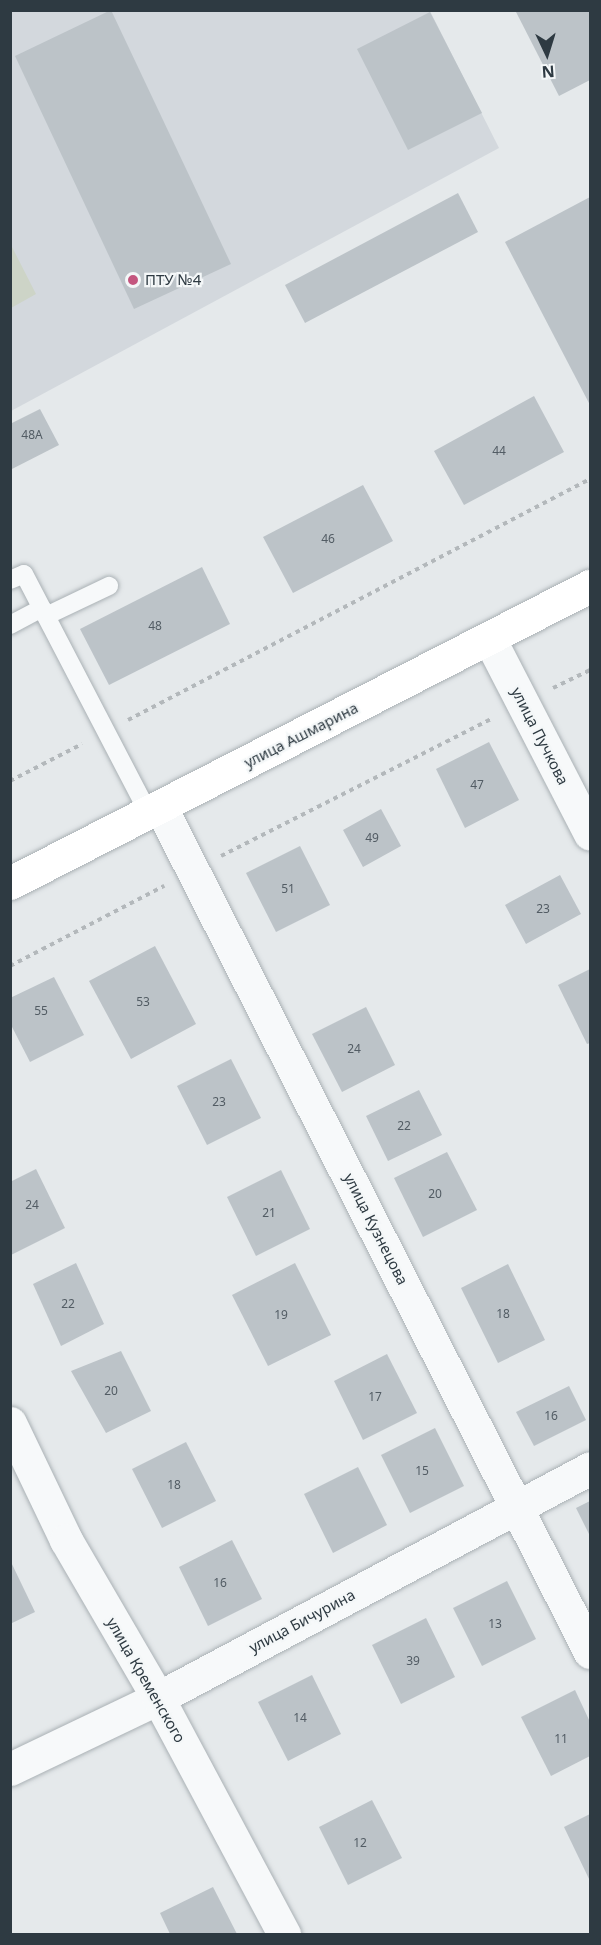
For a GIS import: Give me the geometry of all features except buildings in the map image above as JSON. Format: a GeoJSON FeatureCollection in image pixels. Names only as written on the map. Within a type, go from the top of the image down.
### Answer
{"type":"FeatureCollection","features":[{"type":"Feature","properties":{"kind":"main road","name":"улица Ашмарина"},"geometry":{"type":"LineString","coordinates":[[10,883],[591,586]]}},
{"type":"Feature","properties":{"kind":"street","name":"улица Пучкова"},"geometry":{"type":"LineString","coordinates":[[489,638],[591,834]]}},
{"type":"Feature","properties":{"kind":"street","name":"улица Кузнецова"},"geometry":{"type":"LineString","coordinates":[[154,809],[193,870],[591,1652]]}},
{"type":"Feature","properties":{"kind":"street","name":"улица Кременского"},"geometry":{"type":"LineString","coordinates":[[10,1423],[66,1540],[158,1698],[284,1935]]}},
{"type":"Feature","properties":{"kind":"street","name":"улица Бичурина"},"geometry":{"type":"LineString","coordinates":[[10,1769],[158,1698],[516,1505],[591,1468]]}},
{"type":"Feature","properties":{"kind":"lane"},"geometry":{"type":"LineString","coordinates":[[10,580],[24,574],[107,731],[154,809]]}},
{"type":"Feature","properties":{"kind":"lane"},"geometry":{"type":"LineString","coordinates":[[10,624],[109,585]]}},
{"type":"Feature","properties":{"kind":"path"},"geometry":{"type":"LineString","coordinates":[[10,781],[591,479]]}},
{"type":"Feature","properties":{"kind":"path"},"geometry":{"type":"LineString","coordinates":[[10,966],[193,870],[591,670]]}},
{"type":"Feature","properties":{"kind":"shaded area","name":"ПТУ №4"},"geometry":{"type":"Polygon","coordinates":[[[11,11],[430,11],[499,148],[11,411],[11,11]]]}},
{"type":"Feature","properties":{"kind":"shaded area"},"geometry":{"type":"Polygon","coordinates":[[[11,245],[36,294],[10,308],[11,245]]]}},
{"type":"Feature","properties":{"kind":"place","name":"ПТУ №4"},"geometry":{"type":"Point","coordinates":[133,280]}}]}
